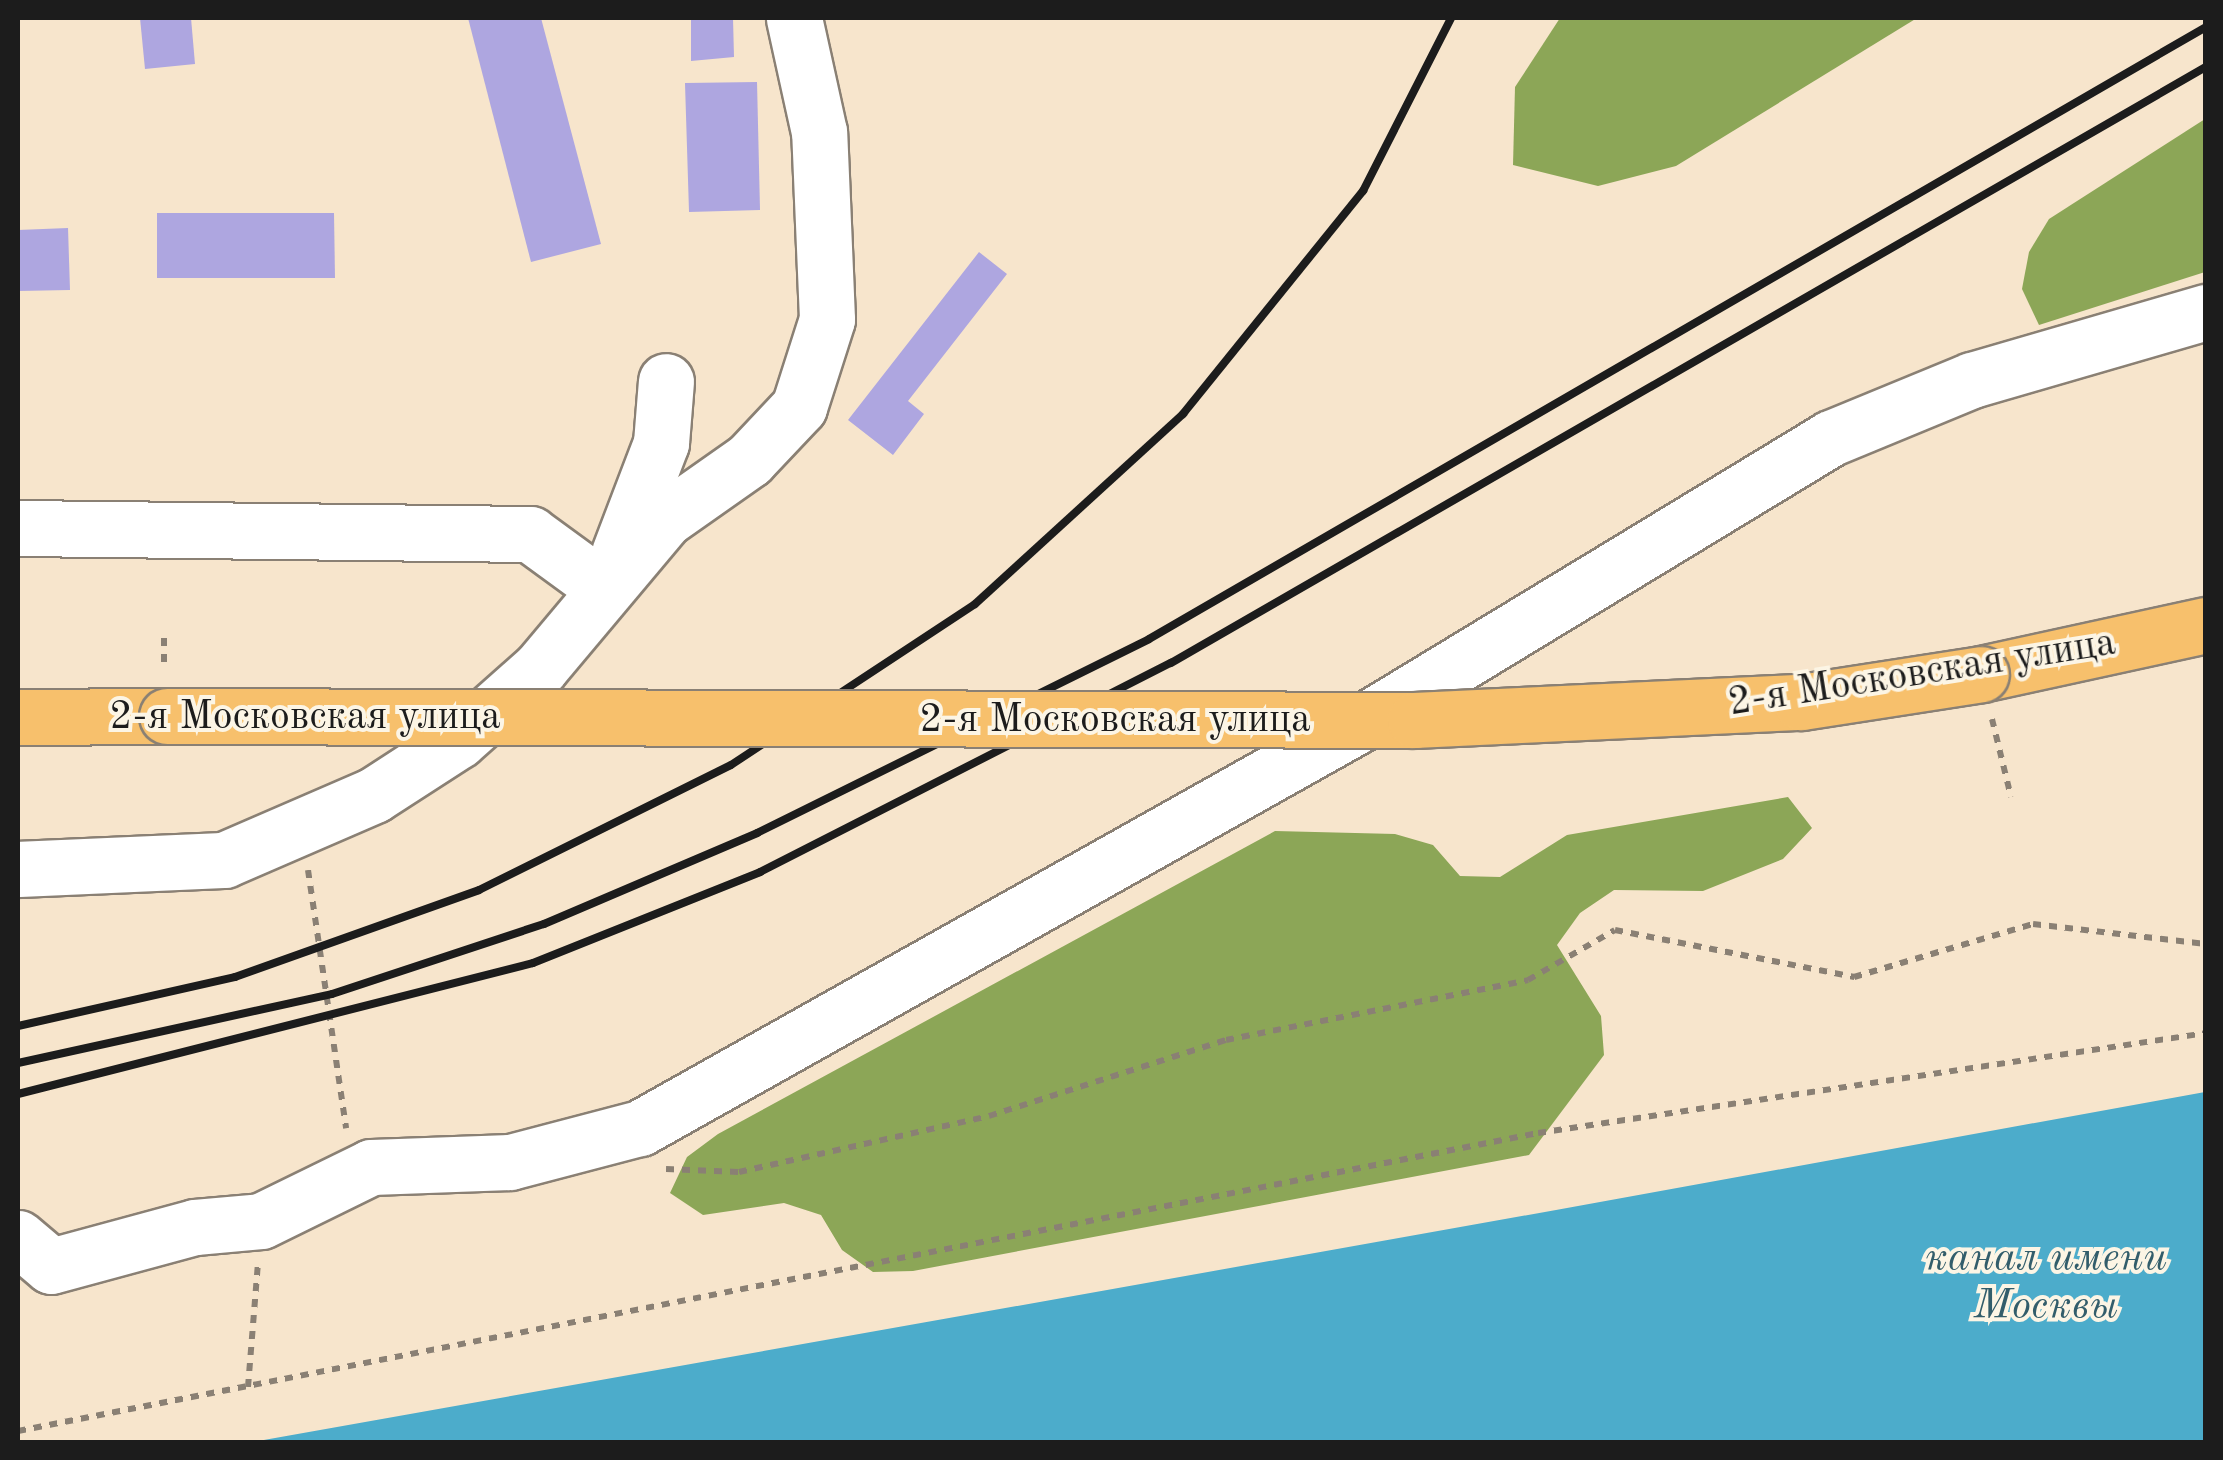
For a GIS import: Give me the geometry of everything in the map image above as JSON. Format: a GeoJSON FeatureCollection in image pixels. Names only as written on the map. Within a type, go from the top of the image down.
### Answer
{"type":"FeatureCollection","features":[{"type":"Feature","properties":{"kind":"main road","name":"2-я Московская улица"},"geometry":{"type":"LineString","coordinates":[[18,718],[1414,720],[1800,702],[1981,674],[2206,625]]}},
{"type":"Feature","properties":{"kind":"street"},"geometry":{"type":"LineString","coordinates":[[18,868],[224,860],[299,830],[459,740],[540,668],[664,520],[750,460],[799,407],[820,364],[827,319],[819,132],[794,18]]}},
{"type":"Feature","properties":{"kind":"street"},"geometry":{"type":"LineString","coordinates":[[18,1238],[51,1266],[195,1227],[261,1221],[371,1166],[510,1162],[640,1128],[1341,734],[1831,438],[1972,380],[2206,312]]}},
{"type":"Feature","properties":{"kind":"street"},"geometry":{"type":"LineString","coordinates":[[604,588],[661,443],[666,381]]}},
{"type":"Feature","properties":{"kind":"street"},"geometry":{"type":"LineString","coordinates":[[18,528],[530,534],[604,588]]}},
{"type":"Feature","properties":{"kind":"path"},"geometry":{"type":"LineString","coordinates":[[1981,674],[2010,797]]}},
{"type":"Feature","properties":{"kind":"path"},"geometry":{"type":"LineString","coordinates":[[299,830],[332,994],[336,1114],[371,1166]]}},
{"type":"Feature","properties":{"kind":"path"},"geometry":{"type":"LineString","coordinates":[[644,1168],[740,1172],[989,1116],[1226,1040],[1528,980],[1616,930],[1854,977],[2033,924],[2206,944]]}},
{"type":"Feature","properties":{"kind":"path"},"geometry":{"type":"LineString","coordinates":[[18,1431],[1538,1133],[2206,1033]]}},
{"type":"Feature","properties":{"kind":"path"},"geometry":{"type":"LineString","coordinates":[[248,1388],[261,1221]]}},
{"type":"Feature","properties":{"kind":"green space"},"geometry":{"type":"Polygon","coordinates":[[[1560,18],[1917,18],[1676,166],[1598,186],[1513,165],[1515,87],[1560,18]]]}},
{"type":"Feature","properties":{"kind":"green space"},"geometry":{"type":"Polygon","coordinates":[[[2205,119],[2205,272],[2039,325],[2022,289],[2029,252],[2049,219],[2205,119]]]}},
{"type":"Feature","properties":{"kind":"green space"},"geometry":{"type":"Polygon","coordinates":[[[1788,797],[1812,828],[1783,859],[1703,891],[1614,890],[1580,913],[1557,945],[1601,1016],[1604,1055],[1529,1155],[913,1271],[873,1272],[842,1250],[821,1215],[784,1203],[703,1215],[670,1193],[687,1157],[718,1134],[1275,831],[1395,834],[1433,845],[1460,876],[1500,877],[1567,835],[1788,797]]]}},
{"type":"Feature","properties":{"kind":"water","name":"канал имени Москвы"},"geometry":{"type":"Polygon","coordinates":[[[2205,1092],[2205,1442],[253,1442],[1556,1210],[2205,1092]]]}},
{"type":"Feature","properties":{"kind":"building"},"geometry":{"type":"Polygon","coordinates":[[[140,18],[191,18],[195,64],[145,69],[140,18]]]}},
{"type":"Feature","properties":{"kind":"building"},"geometry":{"type":"Polygon","coordinates":[[[468,18],[541,18],[601,244],[531,262],[468,18]]]}},
{"type":"Feature","properties":{"kind":"building"},"geometry":{"type":"Polygon","coordinates":[[[691,18],[733,18],[734,57],[691,61],[691,18]]]}},
{"type":"Feature","properties":{"kind":"building"},"geometry":{"type":"Polygon","coordinates":[[[757,82],[760,210],[689,212],[685,83],[757,82]]]}},
{"type":"Feature","properties":{"kind":"building"},"geometry":{"type":"Polygon","coordinates":[[[157,213],[334,213],[335,278],[157,278],[157,213]]]}},
{"type":"Feature","properties":{"kind":"building"},"geometry":{"type":"Polygon","coordinates":[[[68,228],[70,290],[18,291],[18,230],[68,228]]]}},
{"type":"Feature","properties":{"kind":"building"},"geometry":{"type":"Polygon","coordinates":[[[979,252],[1007,274],[908,401],[924,414],[893,455],[848,420],[979,252]]]}},
{"type":"Feature","properties":{"kind":"railway"},"geometry":{"type":"LineString","coordinates":[[18,1026],[235,977],[479,890],[731,765],[975,604],[1183,414],[1363,191],[1451,18]]}},
{"type":"Feature","properties":{"kind":"railway"},"geometry":{"type":"LineString","coordinates":[[18,1063],[332,994],[544,924],[757,833],[1149,639],[2206,27]]}},
{"type":"Feature","properties":{"kind":"railway"},"geometry":{"type":"LineString","coordinates":[[18,1094],[533,963],[760,872],[1171,663],[2206,67]]}}]}
